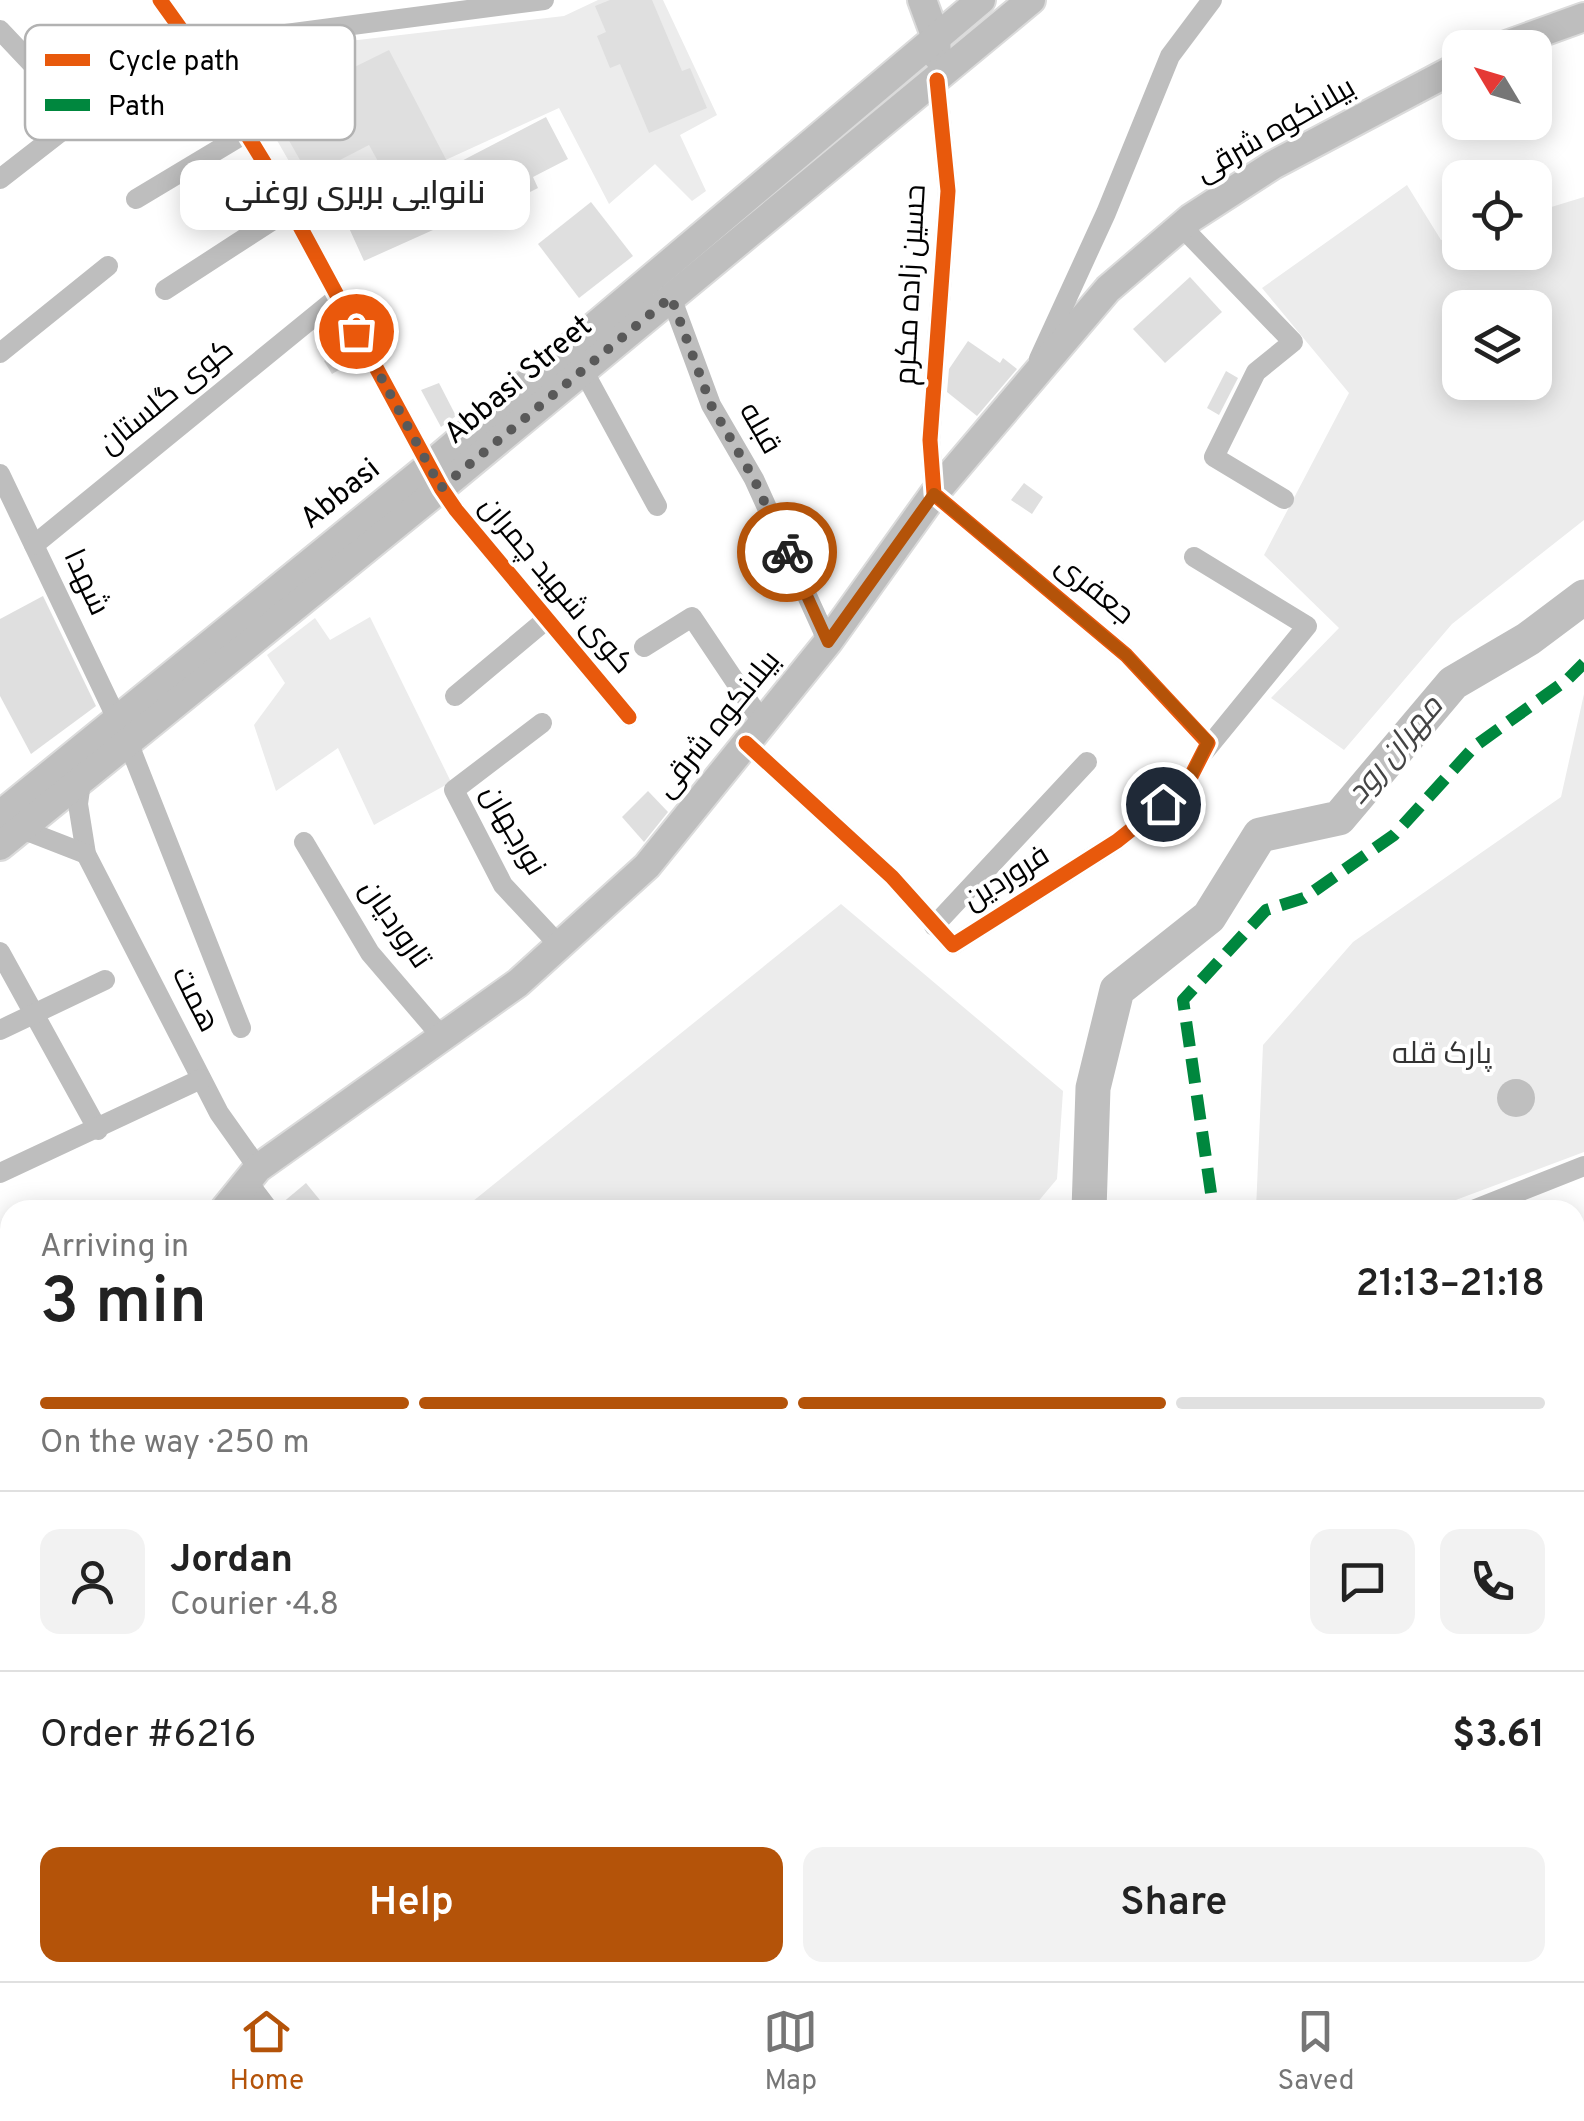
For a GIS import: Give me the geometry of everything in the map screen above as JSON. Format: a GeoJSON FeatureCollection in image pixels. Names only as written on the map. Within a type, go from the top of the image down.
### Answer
{"type":"FeatureCollection","features":[{"type":"Feature","properties":{"kind":"main road"},"geometry":{"type":"LineString","coordinates":[[922,0],[936,38],[937,80]]}},
{"type":"Feature","properties":{"kind":"main road","name":"Abbasi Street"},"geometry":{"type":"LineString","coordinates":[[5,828],[82,779],[122,729],[435,478],[583,370],[666,285],[982,0]]}},
{"type":"Feature","properties":{"kind":"main road","name":"Abbasi Street"},"geometry":{"type":"LineString","coordinates":[[666,285],[937,80],[1031,0]]}},
{"type":"Feature","properties":{"kind":"main road"},"geometry":{"type":"LineString","coordinates":[[1548,30],[1584,17]]}},
{"type":"Feature","properties":{"kind":"main road","name":"بیلانکوه شرقی"},"geometry":{"type":"LineString","coordinates":[[232,1200],[252,1174],[518,982],[646,866],[828,642],[934,494],[1108,289],[1181,226],[1274,165],[1442,76]]}},
{"type":"Feature","properties":{"kind":"main road","name":"Abbasi"},"geometry":{"type":"LineString","coordinates":[[435,478],[666,285]]}},
{"type":"Feature","properties":{"kind":"main road"},"geometry":{"type":"LineString","coordinates":[[5,828],[85,744],[122,729]]}},
{"type":"Feature","properties":{"kind":"street","name":"کوی شهید چمران"},"geometry":{"type":"LineString","coordinates":[[160,0],[178,25]]}},
{"type":"Feature","properties":{"kind":"street"},"geometry":{"type":"LineString","coordinates":[[316,25],[410,9],[544,0]]}},
{"type":"Feature","properties":{"kind":"street"},"geometry":{"type":"LineString","coordinates":[[1028,384],[1106,212],[1170,56],[1212,0]]}},
{"type":"Feature","properties":{"kind":"street"},"geometry":{"type":"LineString","coordinates":[[0,30],[25,57]]}},
{"type":"Feature","properties":{"kind":"street","name":"حسین زاده مکرم"},"geometry":{"type":"LineString","coordinates":[[934,494],[930,440],[948,191],[937,80]]}},
{"type":"Feature","properties":{"kind":"street"},"geometry":{"type":"LineString","coordinates":[[0,179],[50,140]]}},
{"type":"Feature","properties":{"kind":"street"},"geometry":{"type":"LineString","coordinates":[[136,199],[234,140]]}},
{"type":"Feature","properties":{"kind":"street","name":"کوی شهید چمران"},"geometry":{"type":"LineString","coordinates":[[250,140],[456,510],[629,717]]}},
{"type":"Feature","properties":{"kind":"street"},"geometry":{"type":"LineString","coordinates":[[165,290],[290,209]]}},
{"type":"Feature","properties":{"kind":"street"},"geometry":{"type":"LineString","coordinates":[[1181,226],[1293,342],[1256,372],[1214,457],[1284,499]]}},
{"type":"Feature","properties":{"kind":"street"},"geometry":{"type":"LineString","coordinates":[[0,353],[108,266]]}},
{"type":"Feature","properties":{"kind":"street","name":"قبله"},"geometry":{"type":"LineString","coordinates":[[666,285],[711,405],[754,479],[828,642]]}},
{"type":"Feature","properties":{"kind":"street","name":"کوی گلستان"},"geometry":{"type":"LineString","coordinates":[[34,545],[338,297]]}},
{"type":"Feature","properties":{"kind":"street"},"geometry":{"type":"LineString","coordinates":[[583,370],[657,506]]}},
{"type":"Feature","properties":{"kind":"street","name":"شهدا"},"geometry":{"type":"LineString","coordinates":[[0,474],[122,729],[241,1028]]}},
{"type":"Feature","properties":{"kind":"street","name":"جعفری"},"geometry":{"type":"LineString","coordinates":[[934,494],[1126,655],[1206,747]]}},
{"type":"Feature","properties":{"kind":"street"},"geometry":{"type":"LineString","coordinates":[[1194,557],[1306,626],[1206,747]]}},
{"type":"Feature","properties":{"kind":"street","name":"فروردین"},"geometry":{"type":"LineString","coordinates":[[644,647],[692,617],[755,733],[953,945],[1117,841],[1186,786],[1206,747]]}},
{"type":"Feature","properties":{"kind":"street"},"geometry":{"type":"LineString","coordinates":[[455,696],[547,619]]}},
{"type":"Feature","properties":{"kind":"street","name":"نورجهان"},"geometry":{"type":"LineString","coordinates":[[542,724],[454,790],[503,885],[559,945]]}},
{"type":"Feature","properties":{"kind":"street","name":"همت"},"geometry":{"type":"LineString","coordinates":[[85,744],[78,804],[86,854],[264,1200]]}},
{"type":"Feature","properties":{"kind":"street"},"geometry":{"type":"LineString","coordinates":[[934,926],[1087,762]]}},
{"type":"Feature","properties":{"kind":"street"},"geometry":{"type":"LineString","coordinates":[[5,828],[86,854]]}},
{"type":"Feature","properties":{"kind":"street","name":"تاروردیان"},"geometry":{"type":"LineString","coordinates":[[304,842],[370,952],[442,1036]]}},
{"type":"Feature","properties":{"kind":"street"},"geometry":{"type":"LineString","coordinates":[[0,952],[98,1130]]}},
{"type":"Feature","properties":{"kind":"street"},"geometry":{"type":"LineString","coordinates":[[0,1030],[104,980]]}},
{"type":"Feature","properties":{"kind":"street"},"geometry":{"type":"LineString","coordinates":[[0,1172],[201,1080]]}},
{"type":"Feature","properties":{"kind":"street"},"geometry":{"type":"LineString","coordinates":[[1498,1200],[1584,1166]]}},
{"type":"Feature","properties":{"kind":"green space"},"geometry":{"type":"Polygon","coordinates":[[[598,0],[663,0],[717,115],[680,135],[706,191],[692,201],[655,164],[609,204],[559,108],[321,217],[277,140],[355,140],[355,40],[564,16],[598,0]]]}},
{"type":"Feature","properties":{"kind":"green space"},"geometry":{"type":"Polygon","coordinates":[[[1407,185],[1442,240],[1442,270],[1552,270],[1552,207],[1584,197],[1584,520],[1452,624],[1344,750],[1271,698],[1339,628],[1264,555],[1349,393],[1262,288],[1407,185]]]}},
{"type":"Feature","properties":{"kind":"green space"},"geometry":{"type":"Polygon","coordinates":[[[370,617],[451,782],[374,825],[338,748],[276,791],[254,725],[285,683],[267,655],[315,618],[330,640],[370,617]]]}},
{"type":"Feature","properties":{"kind":"green space","name":"پارک قله"},"geometry":{"type":"Polygon","coordinates":[[[1584,694],[1584,1152],[1456,1200],[1256,1200],[1263,1045],[1353,942],[1561,797],[1584,694]]]}},
{"type":"Feature","properties":{"kind":"green space"},"geometry":{"type":"Polygon","coordinates":[[[841,904],[1063,1091],[1057,1179],[1039,1200],[474,1200],[841,904]]]}},
{"type":"Feature","properties":{"kind":"shaded area"},"geometry":{"type":"Polygon","coordinates":[[[1516,1079],[1529,1085],[1535,1098],[1529,1111],[1516,1117],[1503,1111],[1497,1098],[1503,1085],[1516,1079]]]}},
{"type":"Feature","properties":{"kind":"building"},"geometry":{"type":"Polygon","coordinates":[[[610,0],[652,0],[682,71],[690,68],[707,108],[649,133],[620,64],[610,68],[597,36],[606,32],[595,6],[610,0]]]}},
{"type":"Feature","properties":{"kind":"building"},"geometry":{"type":"Polygon","coordinates":[[[389,50],[450,167],[546,117],[568,159],[533,177],[538,188],[516,199],[511,189],[473,212],[364,261],[344,217],[396,194],[369,145],[309,176],[289,140],[355,140],[355,67],[389,50]]]}},
{"type":"Feature","properties":{"kind":"building"},"geometry":{"type":"Polygon","coordinates":[[[591,202],[633,256],[579,298],[538,244],[591,202]]]}},
{"type":"Feature","properties":{"kind":"building"},"geometry":{"type":"Polygon","coordinates":[[[1190,277],[1222,312],[1165,363],[1133,329],[1190,277]]]}},
{"type":"Feature","properties":{"kind":"building"},"geometry":{"type":"Polygon","coordinates":[[[968,341],[1000,363],[1003,358],[1017,369],[977,416],[947,392],[949,369],[968,341]]]}},
{"type":"Feature","properties":{"kind":"building"},"geometry":{"type":"Polygon","coordinates":[[[341,349],[349,364],[332,374],[324,361],[341,349]]]}},
{"type":"Feature","properties":{"kind":"building"},"geometry":{"type":"Polygon","coordinates":[[[1226,371],[1238,378],[1219,415],[1207,408],[1226,371]]]}},
{"type":"Feature","properties":{"kind":"building"},"geometry":{"type":"Polygon","coordinates":[[[439,383],[456,416],[441,427],[421,390],[439,383]]]}},
{"type":"Feature","properties":{"kind":"building"},"geometry":{"type":"Polygon","coordinates":[[[1024,483],[1043,497],[1032,514],[1011,500],[1024,483]]]}},
{"type":"Feature","properties":{"kind":"building"},"geometry":{"type":"Polygon","coordinates":[[[43,596],[96,706],[31,754],[0,696],[0,619],[43,596]]]}},
{"type":"Feature","properties":{"kind":"building"},"geometry":{"type":"Polygon","coordinates":[[[648,791],[668,812],[644,842],[622,817],[648,791]]]}},
{"type":"Feature","properties":{"kind":"building"},"geometry":{"type":"Polygon","coordinates":[[[306,1183],[320,1200],[286,1200],[306,1183]]]}},
{"type":"Feature","properties":{"kind":"waterway","name":"مهران رود"},"geometry":{"type":"LineString","coordinates":[[1089,1200],[1093,1088],[1117,990],[1209,917],[1260,835],[1339,818],[1453,683],[1528,639],[1584,597]]}},
{"type":"Feature","properties":{"kind":"marked path"},"geometry":{"type":"LineString","coordinates":[[1211,1193],[1183,1000],[1266,910],[1304,898],[1394,835],[1475,746],[1568,679],[1584,663]]}},
{"type":"Feature","properties":{"kind":"cycle path"},"geometry":{"type":"LineString","coordinates":[[160,0],[178,25]]}},
{"type":"Feature","properties":{"kind":"cycle path"},"geometry":{"type":"LineString","coordinates":[[746,743],[892,877],[953,945],[1117,841],[1186,786],[1208,743],[1126,655],[934,494],[930,440],[948,191],[937,80]]}},
{"type":"Feature","properties":{"kind":"cycle path"},"geometry":{"type":"LineString","coordinates":[[250,140],[441,488],[629,717]]}},
{"type":"Feature","properties":{"kind":"way so far"},"geometry":{"type":"LineString","coordinates":[[356,331],[441,488],[671,297],[711,405],[754,479],[787,552]]}},
{"type":"Feature","properties":{"kind":"place","name":"نانوایی بربری روغنی"},"geometry":{"type":"Point","coordinates":[356,331]}},
{"type":"Feature","properties":{"kind":"route"},"geometry":{"type":"LineString","coordinates":[[787,552],[828,642],[934,494],[1126,655],[1208,742],[1186,786],[1163,804]]}}]}
